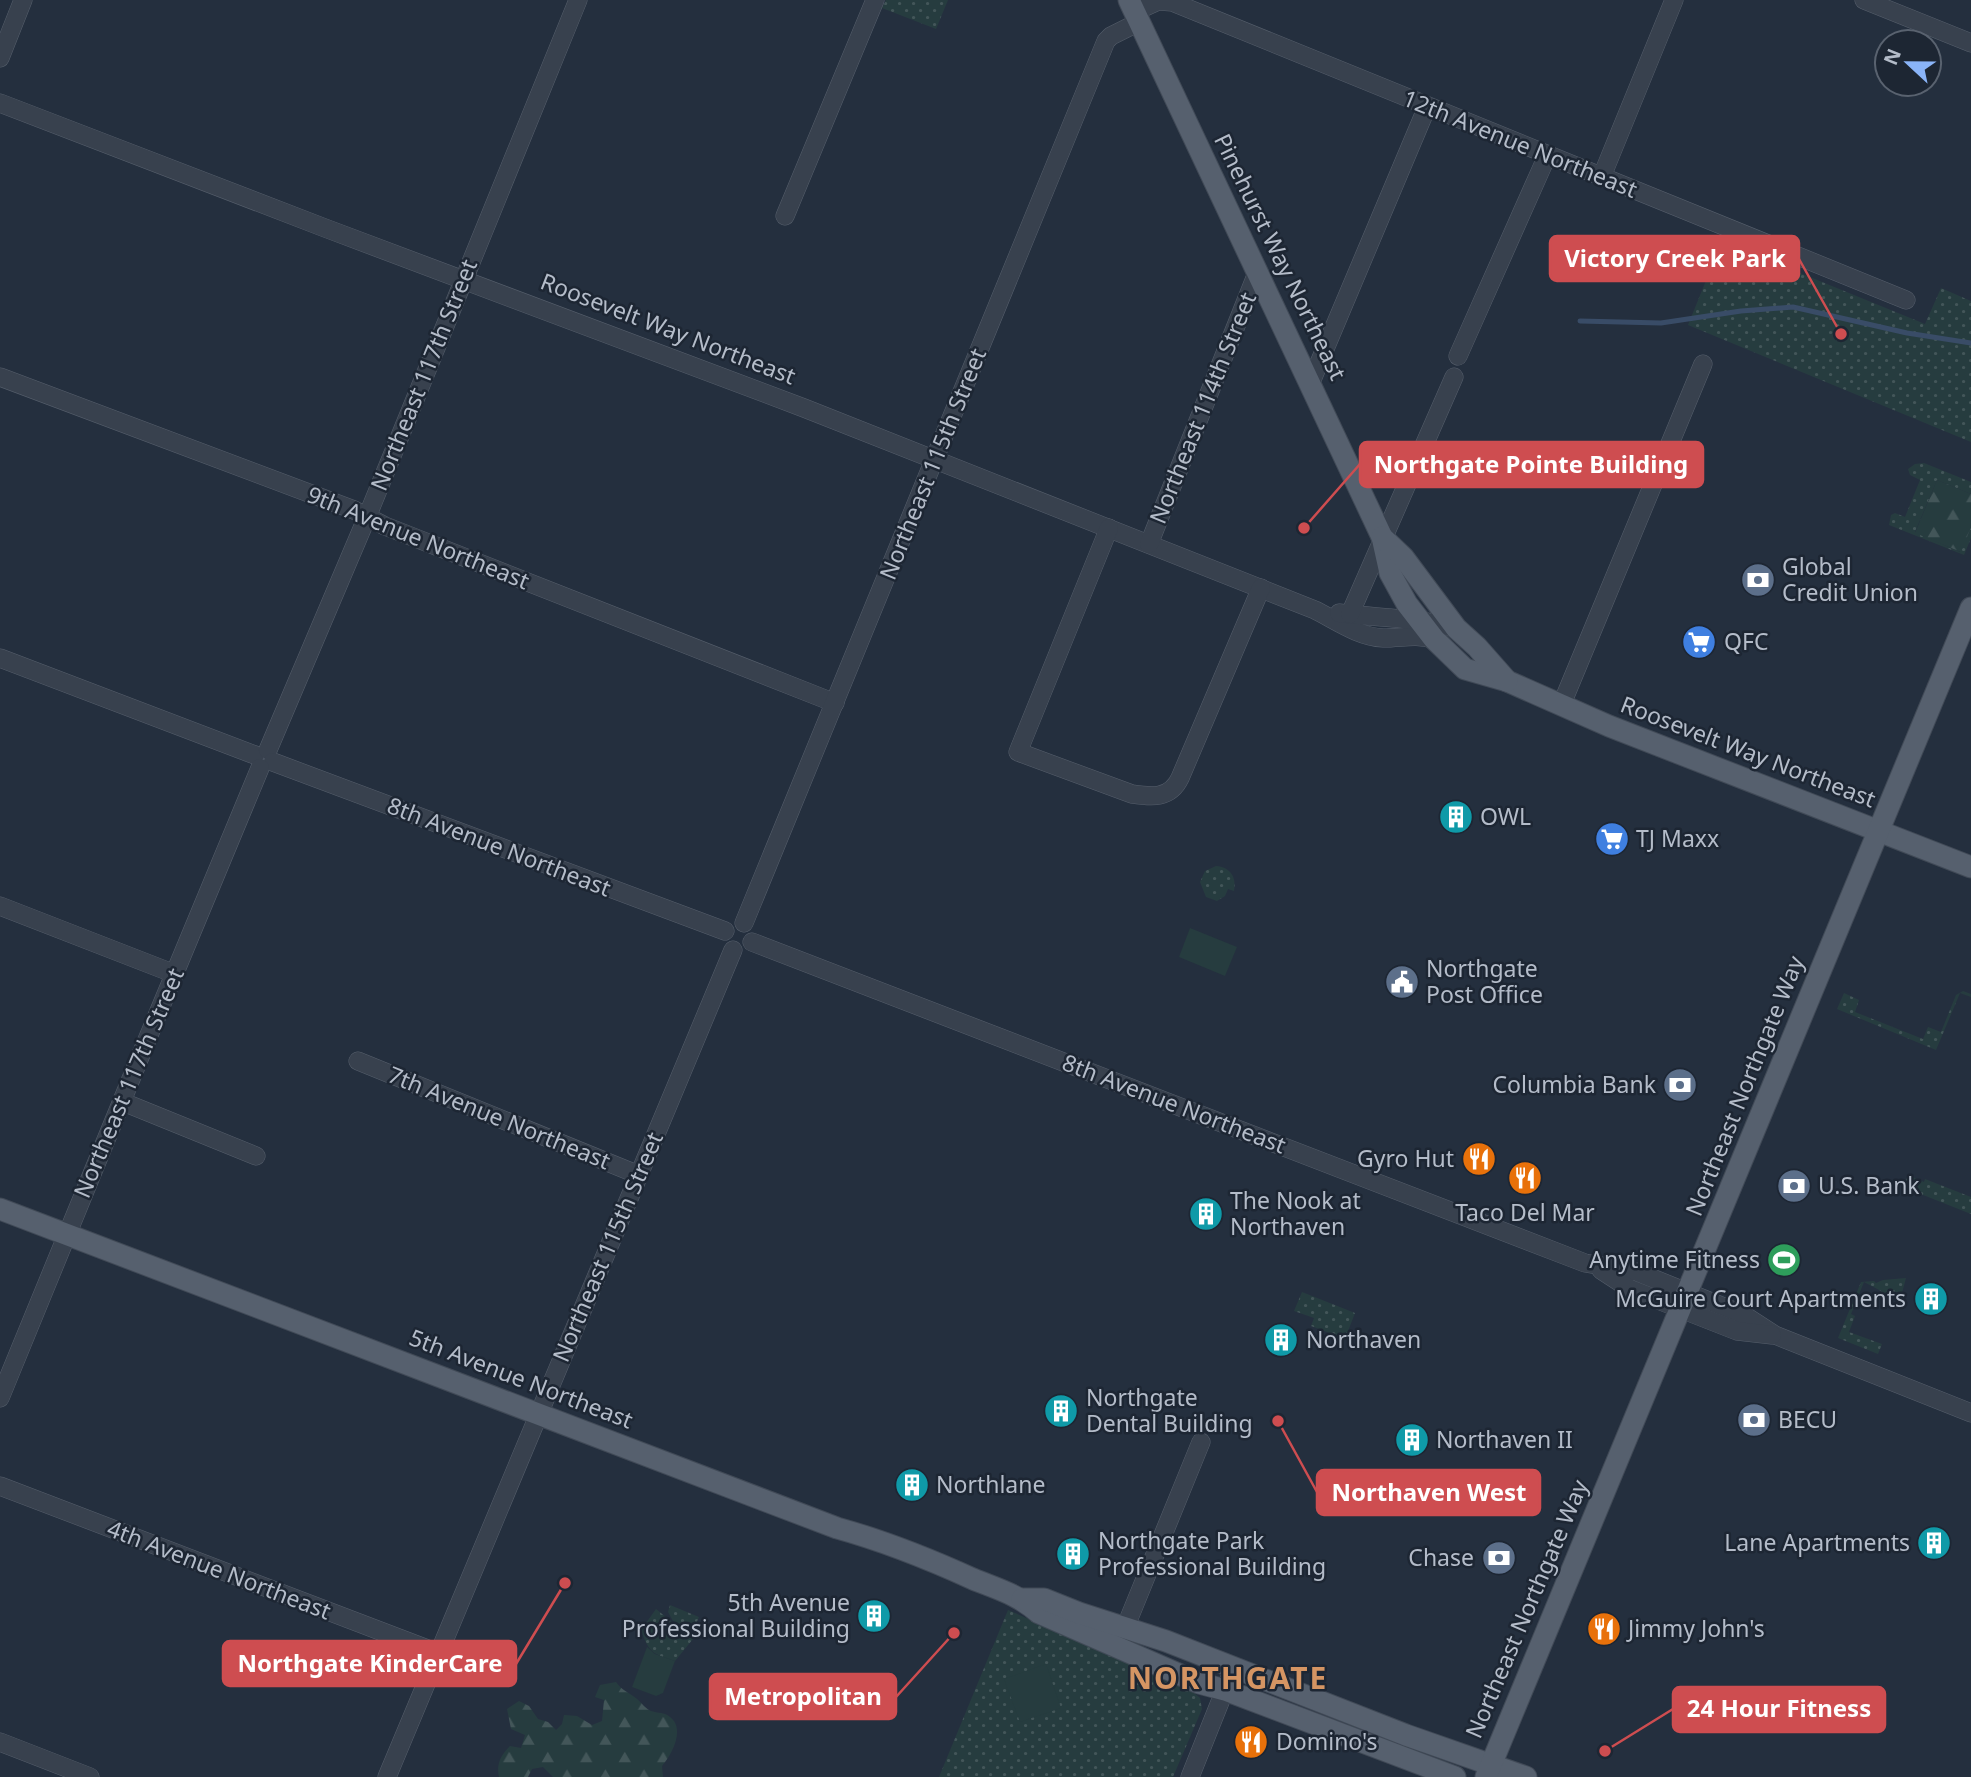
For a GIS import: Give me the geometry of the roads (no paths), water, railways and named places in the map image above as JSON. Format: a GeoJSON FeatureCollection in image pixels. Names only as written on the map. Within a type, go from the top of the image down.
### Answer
{"type":"FeatureCollection","features":[{"type":"Feature","properties":{"kind":"main road","name":"Pinehurst Way Northeast"},"geometry":{"type":"LineString","coordinates":[[1134,11],[1382,537],[1390,573],[1418,619]]}},
{"type":"Feature","properties":{"kind":"main road","name":"Pinehurst Way Northeast"},"geometry":{"type":"LineString","coordinates":[[1382,537],[1403,557],[1456,628]]}},
{"type":"Feature","properties":{"kind":"main road","name":"Northeast Northgate Way"},"geometry":{"type":"LineString","coordinates":[[1488,1770],[1971,608]]}},
{"type":"Feature","properties":{"kind":"main road","name":"Roosevelt Way Northeast"},"geometry":{"type":"LineString","coordinates":[[1418,619],[1465,669],[1507,681],[1561,706],[1971,867]]}},
{"type":"Feature","properties":{"kind":"main road","name":"Roosevelt Way Northeast"},"geometry":{"type":"LineString","coordinates":[[1456,628],[1507,681]]}},
{"type":"Feature","properties":{"kind":"main road","name":"5th Avenue Northeast"},"geometry":{"type":"LineString","coordinates":[[0,1209],[837,1528],[920,1556],[1023,1599],[1039,1613],[1199,1684],[1225,1690],[1455,1777]]}},
{"type":"Feature","properties":{"kind":"main road","name":"5th Avenue Northeast"},"geometry":{"type":"LineString","coordinates":[[1023,1599],[1044,1599],[1234,1667],[1488,1770],[1526,1777]]}},
{"type":"Feature","properties":{"kind":"street"},"geometry":{"type":"LineString","coordinates":[[0,58],[23,0]]}},
{"type":"Feature","properties":{"kind":"street","name":"Northeast 117th Street"},"geometry":{"type":"LineString","coordinates":[[0,1398],[66,1234],[367,517],[578,0]]}},
{"type":"Feature","properties":{"kind":"street"},"geometry":{"type":"LineString","coordinates":[[785,216],[875,0]]}},
{"type":"Feature","properties":{"kind":"street"},"geometry":{"type":"LineString","coordinates":[[1602,176],[1674,0]]}},
{"type":"Feature","properties":{"kind":"street"},"geometry":{"type":"LineString","coordinates":[[1864,0],[1971,43]]}},
{"type":"Feature","properties":{"kind":"street","name":"12th Avenue Northeast"},"geometry":{"type":"LineString","coordinates":[[1134,11],[1158,1],[1172,2],[1906,300]]}},
{"type":"Feature","properties":{"kind":"street","name":"Northeast 115th Street"},"geometry":{"type":"LineString","coordinates":[[744,923],[1106,41],[1134,11]]}},
{"type":"Feature","properties":{"kind":"street","name":"Roosevelt Way Northeast"},"geometry":{"type":"LineString","coordinates":[[0,103],[935,459],[1315,610],[1351,629],[1372,636],[1411,635],[1434,639]]}},
{"type":"Feature","properties":{"kind":"street"},"geometry":{"type":"LineString","coordinates":[[1311,382],[1427,107]]}},
{"type":"Feature","properties":{"kind":"street"},"geometry":{"type":"LineString","coordinates":[[1458,356],[1546,156]]}},
{"type":"Feature","properties":{"kind":"street","name":"Northeast 114th Street"},"geometry":{"type":"LineString","coordinates":[[1149,544],[1257,273]]}},
{"type":"Feature","properties":{"kind":"street"},"geometry":{"type":"LineString","coordinates":[[1561,706],[1703,364]]}},
{"type":"Feature","properties":{"kind":"street","name":"9th Avenue Northeast"},"geometry":{"type":"LineString","coordinates":[[0,377],[367,517],[835,703]]}},
{"type":"Feature","properties":{"kind":"street"},"geometry":{"type":"LineString","coordinates":[[1350,614],[1454,377]]}},
{"type":"Feature","properties":{"kind":"street"},"geometry":{"type":"LineString","coordinates":[[1109,528],[1018,752],[1132,794],[1166,794],[1177,785],[1261,588]]}},
{"type":"Feature","properties":{"kind":"street","name":"Roosevelt Way Northeast"},"geometry":{"type":"LineString","coordinates":[[1315,610],[1418,619],[1456,628]]}},
{"type":"Feature","properties":{"kind":"street","name":"8th Avenue Northeast"},"geometry":{"type":"LineString","coordinates":[[0,658],[725,931]]}},
{"type":"Feature","properties":{"kind":"street"},"geometry":{"type":"LineString","coordinates":[[0,906],[175,974]]}},
{"type":"Feature","properties":{"kind":"street"},"geometry":{"type":"LineString","coordinates":[[744,923],[752,931],[752,942],[744,950],[733,950],[726,944],[725,931],[731,924],[744,923]]}},
{"type":"Feature","properties":{"kind":"street","name":"8th Avenue Northeast"},"geometry":{"type":"LineString","coordinates":[[752,942],[1595,1266],[1637,1272],[1684,1301],[1744,1315],[1775,1335],[1971,1413]]}},
{"type":"Feature","properties":{"kind":"street","name":"Northeast 115th Street"},"geometry":{"type":"LineString","coordinates":[[387,1777],[733,950]]}},
{"type":"Feature","properties":{"kind":"street","name":"7th Avenue Northeast"},"geometry":{"type":"LineString","coordinates":[[358,1061],[639,1175]]}},
{"type":"Feature","properties":{"kind":"street"},"geometry":{"type":"LineString","coordinates":[[123,1102],[256,1156]]}},
{"type":"Feature","properties":{"kind":"street"},"geometry":{"type":"LineString","coordinates":[[1125,1628],[1201,1442]]}},
{"type":"Feature","properties":{"kind":"street","name":"4th Avenue Northeast"},"geometry":{"type":"LineString","coordinates":[[0,1486],[438,1653]]}},
{"type":"Feature","properties":{"kind":"street"},"geometry":{"type":"LineString","coordinates":[[1190,1777],[1234,1667]]}},
{"type":"Feature","properties":{"kind":"street"},"geometry":{"type":"LineString","coordinates":[[0,1742],[90,1777]]}},
{"type":"Feature","properties":{"kind":"waterway"},"geometry":{"type":"LineString","coordinates":[[1580,321],[1661,323],[1741,311],[1793,307],[1907,333],[1971,343]]}},
{"type":"Feature","properties":{"kind":"place","name":"Victory Creek Park"},"geometry":{"type":"Point","coordinates":[1841,334]}},
{"type":"Feature","properties":{"kind":"place","name":"Northgate Pointe Building"},"geometry":{"type":"Point","coordinates":[1304,528]}},
{"type":"Feature","properties":{"kind":"place","name":"Global Credit Union"},"geometry":{"type":"Point","coordinates":[1758,580]}},
{"type":"Feature","properties":{"kind":"place","name":"QFC"},"geometry":{"type":"Point","coordinates":[1699,642]}},
{"type":"Feature","properties":{"kind":"place","name":"OWL"},"geometry":{"type":"Point","coordinates":[1456,817]}},
{"type":"Feature","properties":{"kind":"place","name":"TJ Maxx"},"geometry":{"type":"Point","coordinates":[1612,839]}},
{"type":"Feature","properties":{"kind":"place","name":"Northgate Post Office"},"geometry":{"type":"Point","coordinates":[1402,982]}},
{"type":"Feature","properties":{"kind":"place","name":"Columbia Bank"},"geometry":{"type":"Point","coordinates":[1680,1085]}},
{"type":"Feature","properties":{"kind":"place","name":"Gyro Hut"},"geometry":{"type":"Point","coordinates":[1479,1159]}},
{"type":"Feature","properties":{"kind":"place","name":"Taco Del Mar"},"geometry":{"type":"Point","coordinates":[1525,1178]}},
{"type":"Feature","properties":{"kind":"place","name":"U.S. Bank"},"geometry":{"type":"Point","coordinates":[1794,1186]}},
{"type":"Feature","properties":{"kind":"place","name":"The Nook at Northaven"},"geometry":{"type":"Point","coordinates":[1206,1214]}},
{"type":"Feature","properties":{"kind":"place","name":"Anytime Fitness"},"geometry":{"type":"Point","coordinates":[1784,1260]}},
{"type":"Feature","properties":{"kind":"place","name":"McGuire Court Apartments"},"geometry":{"type":"Point","coordinates":[1931,1299]}},
{"type":"Feature","properties":{"kind":"place","name":"Northaven"},"geometry":{"type":"Point","coordinates":[1281,1340]}},
{"type":"Feature","properties":{"kind":"place","name":"Northgate Dental Building"},"geometry":{"type":"Point","coordinates":[1061,1411]}},
{"type":"Feature","properties":{"kind":"place","name":"BECU"},"geometry":{"type":"Point","coordinates":[1754,1420]}},
{"type":"Feature","properties":{"kind":"place","name":"Northaven West"},"geometry":{"type":"Point","coordinates":[1278,1421]}},
{"type":"Feature","properties":{"kind":"place","name":"Northaven II"},"geometry":{"type":"Point","coordinates":[1412,1440]}},
{"type":"Feature","properties":{"kind":"place","name":"Northlane"},"geometry":{"type":"Point","coordinates":[912,1485]}},
{"type":"Feature","properties":{"kind":"place","name":"Lane Apartments"},"geometry":{"type":"Point","coordinates":[1934,1543]}},
{"type":"Feature","properties":{"kind":"place","name":"Northgate Park Professional Building"},"geometry":{"type":"Point","coordinates":[1073,1554]}},
{"type":"Feature","properties":{"kind":"place","name":"Chase"},"geometry":{"type":"Point","coordinates":[1499,1558]}},
{"type":"Feature","properties":{"kind":"place","name":"Northgate KinderCare"},"geometry":{"type":"Point","coordinates":[565,1583]}},
{"type":"Feature","properties":{"kind":"place","name":"5th Avenue Professional Building"},"geometry":{"type":"Point","coordinates":[874,1616]}},
{"type":"Feature","properties":{"kind":"place","name":"Jimmy John's"},"geometry":{"type":"Point","coordinates":[1604,1629]}},
{"type":"Feature","properties":{"kind":"place","name":"Metropolitan"},"geometry":{"type":"Point","coordinates":[954,1633]}},
{"type":"Feature","properties":{"kind":"place","name":"Domino's"},"geometry":{"type":"Point","coordinates":[1251,1742]}},
{"type":"Feature","properties":{"kind":"place","name":"24 Hour Fitness"},"geometry":{"type":"Point","coordinates":[1605,1751]}},
{"type":"Feature","properties":{"kind":"district","name":"NORTHGATE"},"geometry":{"type":"Point","coordinates":[1228,1679]}}]}
